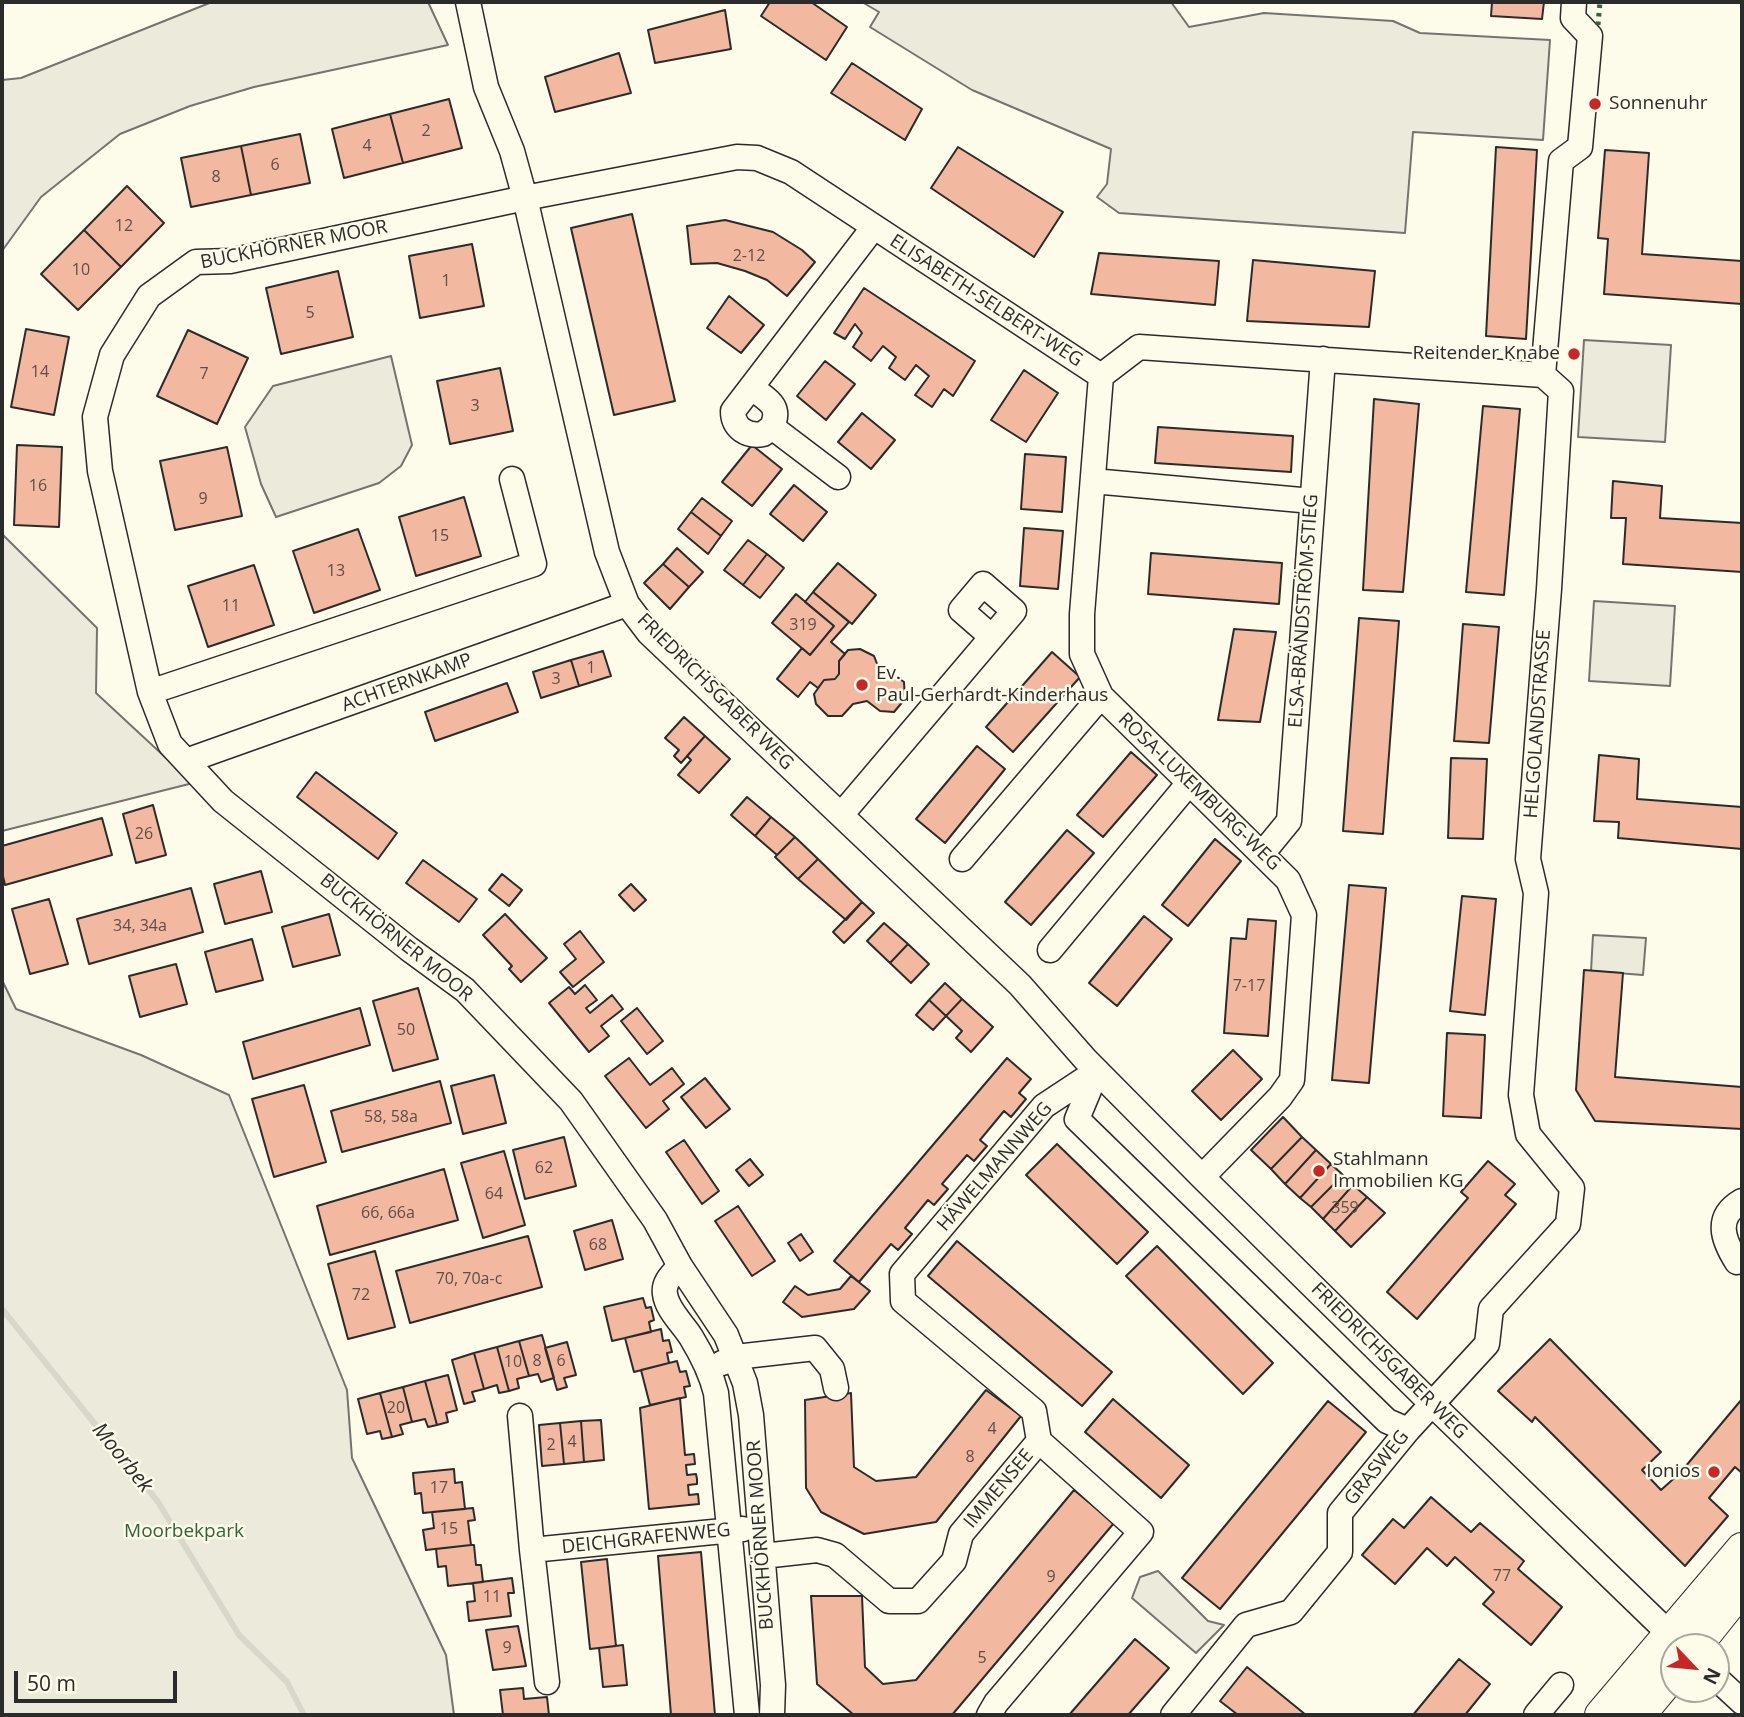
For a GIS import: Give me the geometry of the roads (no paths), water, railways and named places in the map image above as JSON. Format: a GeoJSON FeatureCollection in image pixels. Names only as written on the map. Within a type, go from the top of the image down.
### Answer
{"type":"FeatureCollection","features":[{"type":"Feature","properties":{"kind":"main road"},"geometry":{"type":"LineString","coordinates":[[1689,1633],[1742,1549]]}},
{"type":"Feature","properties":{"kind":"main road"},"geometry":{"type":"LineString","coordinates":[[1694,1633],[1742,1588]]}},
{"type":"Feature","properties":{"kind":"main road"},"geometry":{"type":"LineString","coordinates":[[1601,1715],[1660,1663]]}},
{"type":"Feature","properties":{"kind":"main road"},"geometry":{"type":"LineString","coordinates":[[1639,1715],[1660,1690]]}},
{"type":"Feature","properties":{"kind":"street","name":"FRIEDRICHSGABER WEG"},"geometry":{"type":"LineString","coordinates":[[468,2],[486,87],[512,151],[525,198],[607,552],[627,604],[649,633],[1020,985],[1097,1071],[1432,1404],[1672,1633]]}},
{"type":"Feature","properties":{"kind":"street"},"geometry":{"type":"LineString","coordinates":[[1543,375],[1560,161],[1580,147],[1590,36],[1573,18],[1574,2]]}},
{"type":"Feature","properties":{"kind":"street","name":"ELISABETH-SELBERT-WEG"},"geometry":{"type":"LineString","coordinates":[[525,198],[737,157],[757,158],[791,172],[1101,376],[1139,347],[1543,375]]}},
{"type":"Feature","properties":{"kind":"street","name":"BUCKHÖRNER MOOR"},"geometry":{"type":"LineString","coordinates":[[525,198],[230,261],[196,262],[149,296],[112,355],[95,417],[100,471],[150,692],[170,744],[223,801],[465,990],[571,1101],[655,1220],[680,1266],[726,1335],[745,1383],[751,1415],[773,1685],[772,1715]]}},
{"type":"Feature","properties":{"kind":"street"},"geometry":{"type":"LineString","coordinates":[[752,388],[776,410],[777,416],[772,427],[763,434],[754,436],[740,429],[733,411],[873,228]]}},
{"type":"Feature","properties":{"kind":"street","name":"ELSA-BRÄNDSTRÖM-STIEG"},"geometry":{"type":"LineString","coordinates":[[1262,853],[1289,821],[1323,359]]}},
{"type":"Feature","properties":{"kind":"street","name":"HELGOLANDSTRASSE"},"geometry":{"type":"LineString","coordinates":[[1432,1404],[1487,1344],[1491,1309],[1568,1224],[1571,1200],[1572,1188],[1528,1134],[1521,1094],[1536,893],[1528,859],[1561,391],[1543,375]]}},
{"type":"Feature","properties":{"kind":"street","name":"ROSA-LUXEMBURG-WEG"},"geometry":{"type":"LineString","coordinates":[[1101,376],[1082,614],[1082,654],[1101,696],[1288,880],[1304,915],[1292,1080],[1280,1097],[1202,1177]]}},
{"type":"Feature","properties":{"kind":"street"},"geometry":{"type":"LineString","coordinates":[[772,427],[838,477]]}},
{"type":"Feature","properties":{"kind":"street"},"geometry":{"type":"LineString","coordinates":[[150,692],[534,564],[512,479]]}},
{"type":"Feature","properties":{"kind":"street"},"geometry":{"type":"LineString","coordinates":[[1093,481],[1312,501]]}},
{"type":"Feature","properties":{"kind":"street","name":"ACHTERNKAMP"},"geometry":{"type":"LineString","coordinates":[[186,761],[627,604]]}},
{"type":"Feature","properties":{"kind":"street"},"geometry":{"type":"LineString","coordinates":[[841,815],[992,637]]}},
{"type":"Feature","properties":{"kind":"street"},"geometry":{"type":"LineString","coordinates":[[142,657],[139,713],[166,733]]}},
{"type":"Feature","properties":{"kind":"street"},"geometry":{"type":"LineString","coordinates":[[962,859],[1101,696]]}},
{"type":"Feature","properties":{"kind":"street"},"geometry":{"type":"LineString","coordinates":[[1050,950],[1189,783]]}},
{"type":"Feature","properties":{"kind":"street","name":"FRIEDRICHSGABER WEG"},"geometry":{"type":"LineString","coordinates":[[1097,1071],[1077,1119],[1387,1420],[1408,1430]]}},
{"type":"Feature","properties":{"kind":"street","name":"HÄWELMANNWEG"},"geometry":{"type":"LineString","coordinates":[[1039,1441],[1034,1412],[903,1301],[902,1274],[1044,1106],[1097,1071]]}},
{"type":"Feature","properties":{"kind":"street"},"geometry":{"type":"LineString","coordinates":[[1737,1262],[1726,1244],[1723,1232],[1726,1218],[1735,1205],[1742,1201]]}},
{"type":"Feature","properties":{"kind":"street","name":"BUCKHÖRNER MOOR"},"geometry":{"type":"LineString","coordinates":[[680,1266],[666,1285],[667,1302],[708,1368],[716,1393],[747,1715]]}},
{"type":"Feature","properties":{"kind":"street"},"geometry":{"type":"LineString","coordinates":[[708,1368],[736,1357],[815,1348],[832,1369],[836,1388]]}},
{"type":"Feature","properties":{"kind":"street","name":"GRASWEG"},"geometry":{"type":"LineString","coordinates":[[1173,1715],[1246,1625],[1291,1612],[1339,1552],[1340,1513],[1432,1404]]}},
{"type":"Feature","properties":{"kind":"street"},"geometry":{"type":"LineString","coordinates":[[520,1416],[547,1682]]}},
{"type":"Feature","properties":{"kind":"street"},"geometry":{"type":"LineString","coordinates":[[989,1715],[996,1703],[1141,1532],[1039,1441]]}},
{"type":"Feature","properties":{"kind":"street","name":"IMMENSEE"},"geometry":{"type":"LineString","coordinates":[[763,1556],[817,1550],[835,1555],[888,1601],[918,1601],[954,1561],[961,1534],[1039,1441]]}},
{"type":"Feature","properties":{"kind":"street","name":"DEICHGRAFENWEG"},"geometry":{"type":"LineString","coordinates":[[532,1550],[761,1527]]}},
{"type":"Feature","properties":{"kind":"street"},"geometry":{"type":"LineString","coordinates":[[1536,1715],[1560,1685]]}},
{"type":"Feature","properties":{"kind":"waterway","name":"Moorbek"},"geometry":{"type":"LineString","coordinates":[[2,1309],[158,1502],[239,1635],[287,1682],[304,1715]]}},
{"type":"Feature","properties":{"kind":"place","name":"Sonnenuhr"},"geometry":{"type":"Point","coordinates":[1595,104]}},
{"type":"Feature","properties":{"kind":"place","name":"Reitender Knabe"},"geometry":{"type":"Point","coordinates":[1574,354]}},
{"type":"Feature","properties":{"kind":"place","name":"Ev. Paul-Gerhardt-Kinderhaus"},"geometry":{"type":"Point","coordinates":[862,685]}},
{"type":"Feature","properties":{"kind":"place","name":"Stahlmann Immobilien KG"},"geometry":{"type":"Point","coordinates":[1319,1171]}},
{"type":"Feature","properties":{"kind":"place","name":"Ionios"},"geometry":{"type":"Point","coordinates":[1714,1472]}},
{"type":"Feature","properties":{"kind":"park label","name":"Moorbekpark"},"geometry":{"type":"Point","coordinates":[184,1532]}}]}
